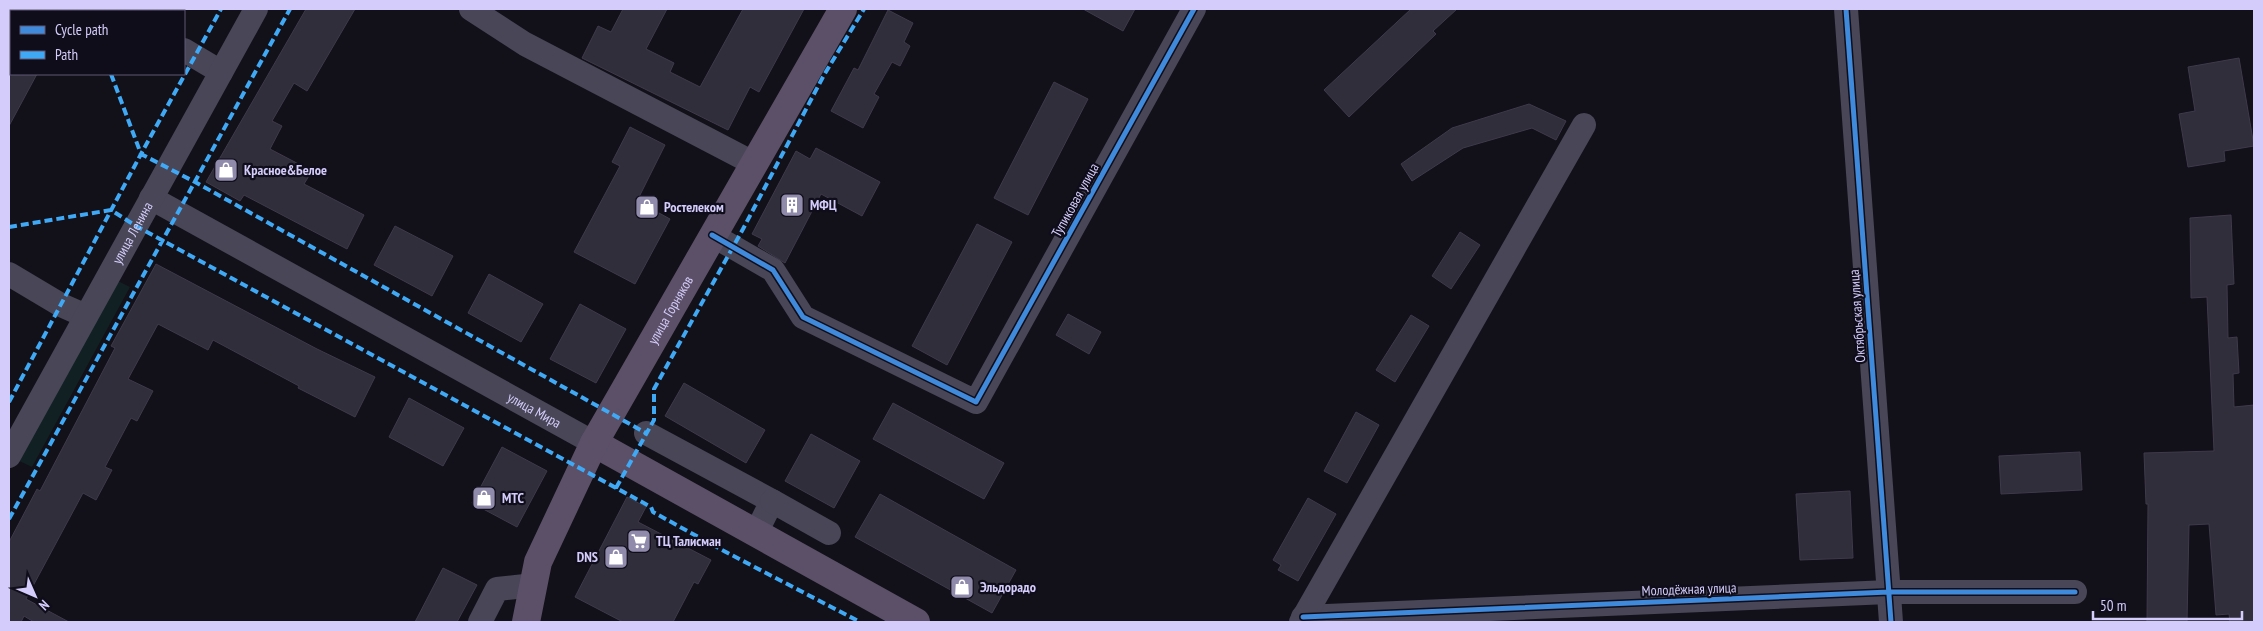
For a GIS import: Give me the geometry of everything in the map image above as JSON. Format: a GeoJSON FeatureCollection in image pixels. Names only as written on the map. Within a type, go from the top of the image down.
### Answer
{"type":"FeatureCollection","features":[{"type":"Feature","properties":{"kind":"main road","name":"улица Горняков"},"geometry":{"type":"LineString","coordinates":[[526,622],[538,562],[594,442],[843,9]]}},
{"type":"Feature","properties":{"kind":"main road","name":"улица Мира"},"geometry":{"type":"LineString","coordinates":[[594,442],[916,622]]}},
{"type":"Feature","properties":{"kind":"street","name":"улица Ленина"},"geometry":{"type":"LineString","coordinates":[[9,456],[256,9]]}},
{"type":"Feature","properties":{"kind":"street"},"geometry":{"type":"LineString","coordinates":[[471,9],[525,44],[753,163]]}},
{"type":"Feature","properties":{"kind":"street","name":"Тупиковая улица"},"geometry":{"type":"LineString","coordinates":[[712,236],[773,270],[803,317],[976,402],[1194,9]]}},
{"type":"Feature","properties":{"kind":"street","name":"Октябрьская улица"},"geometry":{"type":"LineString","coordinates":[[1846,9],[1891,622]]}},
{"type":"Feature","properties":{"kind":"street"},"geometry":{"type":"LineString","coordinates":[[185,51],[221,72]]}},
{"type":"Feature","properties":{"kind":"street"},"geometry":{"type":"LineString","coordinates":[[1302,620],[1584,125]]}},
{"type":"Feature","properties":{"kind":"street","name":"улица Мира"},"geometry":{"type":"LineString","coordinates":[[151,198],[594,442]]}},
{"type":"Feature","properties":{"kind":"street"},"geometry":{"type":"LineString","coordinates":[[9,274],[61,305],[86,316]]}},
{"type":"Feature","properties":{"kind":"street"},"geometry":{"type":"LineString","coordinates":[[646,433],[829,533]]}},
{"type":"Feature","properties":{"kind":"street"},"geometry":{"type":"LineString","coordinates":[[756,533],[772,501]]}},
{"type":"Feature","properties":{"kind":"street"},"geometry":{"type":"LineString","coordinates":[[480,622],[497,589],[534,585]]}},
{"type":"Feature","properties":{"kind":"street","name":"Молодёжная улица"},"geometry":{"type":"LineString","coordinates":[[1302,620],[1889,592],[2075,592]]}},
{"type":"Feature","properties":{"kind":"shaded area"},"geometry":{"type":"Polygon","coordinates":[[[116,280],[130,287],[32,467],[17,460],[116,280]]]}},
{"type":"Feature","properties":{"kind":"building"},"geometry":{"type":"Polygon","coordinates":[[[306,9],[355,9],[307,91],[294,83],[272,121],[282,126],[270,149],[312,171],[304,184],[364,215],[347,249],[244,195],[240,201],[206,182],[306,9]]]}},
{"type":"Feature","properties":{"kind":"building"},"geometry":{"type":"Polygon","coordinates":[[[623,9],[667,9],[646,49],[674,63],[670,72],[700,87],[743,9],[804,9],[759,92],[750,87],[728,130],[582,58],[598,26],[611,32],[623,9]]]}},
{"type":"Feature","properties":{"kind":"building"},"geometry":{"type":"Polygon","coordinates":[[[1083,9],[1135,9],[1123,31],[1083,9]]]}},
{"type":"Feature","properties":{"kind":"building"},"geometry":{"type":"Polygon","coordinates":[[[1411,9],[1457,9],[1433,31],[1436,34],[1349,117],[1324,90],[1411,9]]]}},
{"type":"Feature","properties":{"kind":"building"},"geometry":{"type":"Polygon","coordinates":[[[888,10],[913,23],[904,42],[910,46],[900,66],[892,62],[874,94],[879,97],[863,128],[831,111],[854,68],[858,70],[888,10]]]}},
{"type":"Feature","properties":{"kind":"building"},"geometry":{"type":"Polygon","coordinates":[[[2239,58],[2254,146],[2224,151],[2225,161],[2188,167],[2179,114],[2195,111],[2188,67],[2239,58]]]}},
{"type":"Feature","properties":{"kind":"building"},"geometry":{"type":"Polygon","coordinates":[[[9,74],[36,75],[9,126],[9,74]]]}},
{"type":"Feature","properties":{"kind":"building"},"geometry":{"type":"Polygon","coordinates":[[[1054,82],[1088,99],[1028,215],[994,198],[1054,82]]]}},
{"type":"Feature","properties":{"kind":"building"},"geometry":{"type":"Polygon","coordinates":[[[1529,104],[1566,121],[1556,140],[1532,128],[1463,148],[1412,181],[1401,164],[1452,128],[1529,104]]]}},
{"type":"Feature","properties":{"kind":"building"},"geometry":{"type":"Polygon","coordinates":[[[630,127],[665,145],[637,201],[670,219],[635,284],[574,252],[620,166],[612,162],[630,127]]]}},
{"type":"Feature","properties":{"kind":"building","name":"МФЦ"},"geometry":{"type":"Polygon","coordinates":[[[816,148],[880,182],[862,216],[821,194],[785,263],[758,246],[762,239],[752,234],[796,151],[810,159],[816,148]]]}},
{"type":"Feature","properties":{"kind":"building"},"geometry":{"type":"Polygon","coordinates":[[[2231,215],[2234,284],[2227,285],[2228,338],[2237,337],[2239,373],[2233,374],[2234,407],[2254,405],[2254,622],[2230,622],[2229,614],[2216,615],[2209,524],[2189,525],[2187,622],[2147,622],[2148,504],[2146,504],[2144,453],[2214,451],[2207,297],[2191,298],[2190,218],[2231,215]]]}},
{"type":"Feature","properties":{"kind":"building"},"geometry":{"type":"Polygon","coordinates":[[[977,224],[1012,242],[947,365],[912,346],[977,224]]]}},
{"type":"Feature","properties":{"kind":"building"},"geometry":{"type":"Polygon","coordinates":[[[395,226],[453,256],[432,296],[374,265],[395,226]]]}},
{"type":"Feature","properties":{"kind":"building"},"geometry":{"type":"Polygon","coordinates":[[[1460,232],[1480,245],[1451,289],[1432,276],[1460,232]]]}},
{"type":"Feature","properties":{"kind":"building"},"geometry":{"type":"Polygon","coordinates":[[[156,264],[317,349],[375,377],[355,417],[298,388],[299,386],[213,340],[208,350],[158,324],[128,379],[153,391],[137,421],[131,418],[105,467],[112,470],[96,500],[83,493],[26,599],[69,622],[34,622],[24,616],[21,622],[9,622],[9,542],[37,489],[40,491],[115,348],[111,346],[156,264]]]}},
{"type":"Feature","properties":{"kind":"building"},"geometry":{"type":"Polygon","coordinates":[[[489,274],[543,304],[521,342],[468,313],[489,274]]]}},
{"type":"Feature","properties":{"kind":"building"},"geometry":{"type":"Polygon","coordinates":[[[580,304],[626,329],[596,383],[550,359],[580,304]]]}},
{"type":"Feature","properties":{"kind":"building"},"geometry":{"type":"Polygon","coordinates":[[[1068,314],[1101,332],[1089,354],[1056,335],[1068,314]]]}},
{"type":"Feature","properties":{"kind":"building"},"geometry":{"type":"Polygon","coordinates":[[[1411,315],[1429,326],[1395,382],[1376,370],[1411,315]]]}},
{"type":"Feature","properties":{"kind":"building"},"geometry":{"type":"Polygon","coordinates":[[[684,383],[765,430],[746,463],[665,416],[684,383]]]}},
{"type":"Feature","properties":{"kind":"building"},"geometry":{"type":"Polygon","coordinates":[[[409,398],[464,428],[443,466],[389,437],[409,398]]]}},
{"type":"Feature","properties":{"kind":"building"},"geometry":{"type":"Polygon","coordinates":[[[893,403],[1004,463],[984,499],[873,439],[893,403]]]}},
{"type":"Feature","properties":{"kind":"building"},"geometry":{"type":"Polygon","coordinates":[[[1356,412],[1379,425],[1347,483],[1324,471],[1356,412]]]}},
{"type":"Feature","properties":{"kind":"building"},"geometry":{"type":"Polygon","coordinates":[[[811,434],[860,461],[834,508],[785,481],[811,434]]]}},
{"type":"Feature","properties":{"kind":"building"},"geometry":{"type":"Polygon","coordinates":[[[502,447],[547,471],[517,527],[472,503],[502,447]]]}},
{"type":"Feature","properties":{"kind":"building"},"geometry":{"type":"Polygon","coordinates":[[[2080,452],[2082,490],[2001,494],[1999,456],[2080,452]]]}},
{"type":"Feature","properties":{"kind":"building"},"geometry":{"type":"Polygon","coordinates":[[[1850,491],[1853,558],[1800,560],[1796,494],[1850,491]]]}},
{"type":"Feature","properties":{"kind":"building"},"geometry":{"type":"Polygon","coordinates":[[[880,494],[1016,570],[992,613],[855,537],[880,494]]]}},
{"type":"Feature","properties":{"kind":"building","name":"ТЦ Талисман"},"geometry":{"type":"Polygon","coordinates":[[[627,497],[646,507],[638,522],[711,560],[698,584],[694,582],[673,622],[623,622],[575,597],[627,497]]]}},
{"type":"Feature","properties":{"kind":"building"},"geometry":{"type":"Polygon","coordinates":[[[1308,498],[1336,514],[1298,581],[1278,570],[1281,565],[1273,560],[1308,498]]]}},
{"type":"Feature","properties":{"kind":"building"},"geometry":{"type":"Polygon","coordinates":[[[443,568],[477,585],[457,622],[415,622],[443,568]]]}},
{"type":"Feature","properties":{"kind":"marked path"},"geometry":{"type":"LineString","coordinates":[[185,74],[221,9]]}},
{"type":"Feature","properties":{"kind":"marked path"},"geometry":{"type":"LineString","coordinates":[[9,519],[290,9]]}},
{"type":"Feature","properties":{"kind":"marked path"},"geometry":{"type":"LineString","coordinates":[[616,488],[654,420],[654,389],[743,229],[824,75],[864,9]]}},
{"type":"Feature","properties":{"kind":"marked path"},"geometry":{"type":"LineString","coordinates":[[111,75],[141,154],[195,182],[646,433]]}},
{"type":"Feature","properties":{"kind":"marked path"},"geometry":{"type":"LineString","coordinates":[[9,402],[185,75]]}},
{"type":"Feature","properties":{"kind":"marked path"},"geometry":{"type":"LineString","coordinates":[[9,227],[111,210],[136,226],[651,507],[653,512],[722,550],[860,622]]}},
{"type":"Feature","properties":{"kind":"cycle path"},"geometry":{"type":"LineString","coordinates":[[712,235],[773,270],[803,317],[976,402],[1194,9]]}},
{"type":"Feature","properties":{"kind":"cycle path"},"geometry":{"type":"LineString","coordinates":[[1846,9],[1891,622]]}},
{"type":"Feature","properties":{"kind":"cycle path"},"geometry":{"type":"LineString","coordinates":[[1303,617],[1889,592],[2075,592]]}},
{"type":"Feature","properties":{"kind":"place","name":"Красное&Белое"},"geometry":{"type":"Point","coordinates":[226,170]}},
{"type":"Feature","properties":{"kind":"place","name":"МФЦ"},"geometry":{"type":"Point","coordinates":[792,205]}},
{"type":"Feature","properties":{"kind":"place","name":"Ростелеком"},"geometry":{"type":"Point","coordinates":[647,207]}},
{"type":"Feature","properties":{"kind":"place","name":"МТС"},"geometry":{"type":"Point","coordinates":[484,498]}},
{"type":"Feature","properties":{"kind":"place","name":"ТЦ Талисман"},"geometry":{"type":"Point","coordinates":[639,541]}},
{"type":"Feature","properties":{"kind":"place","name":"DNS"},"geometry":{"type":"Point","coordinates":[616,557]}},
{"type":"Feature","properties":{"kind":"place","name":"Эльдорадо"},"geometry":{"type":"Point","coordinates":[962,587]}}]}
